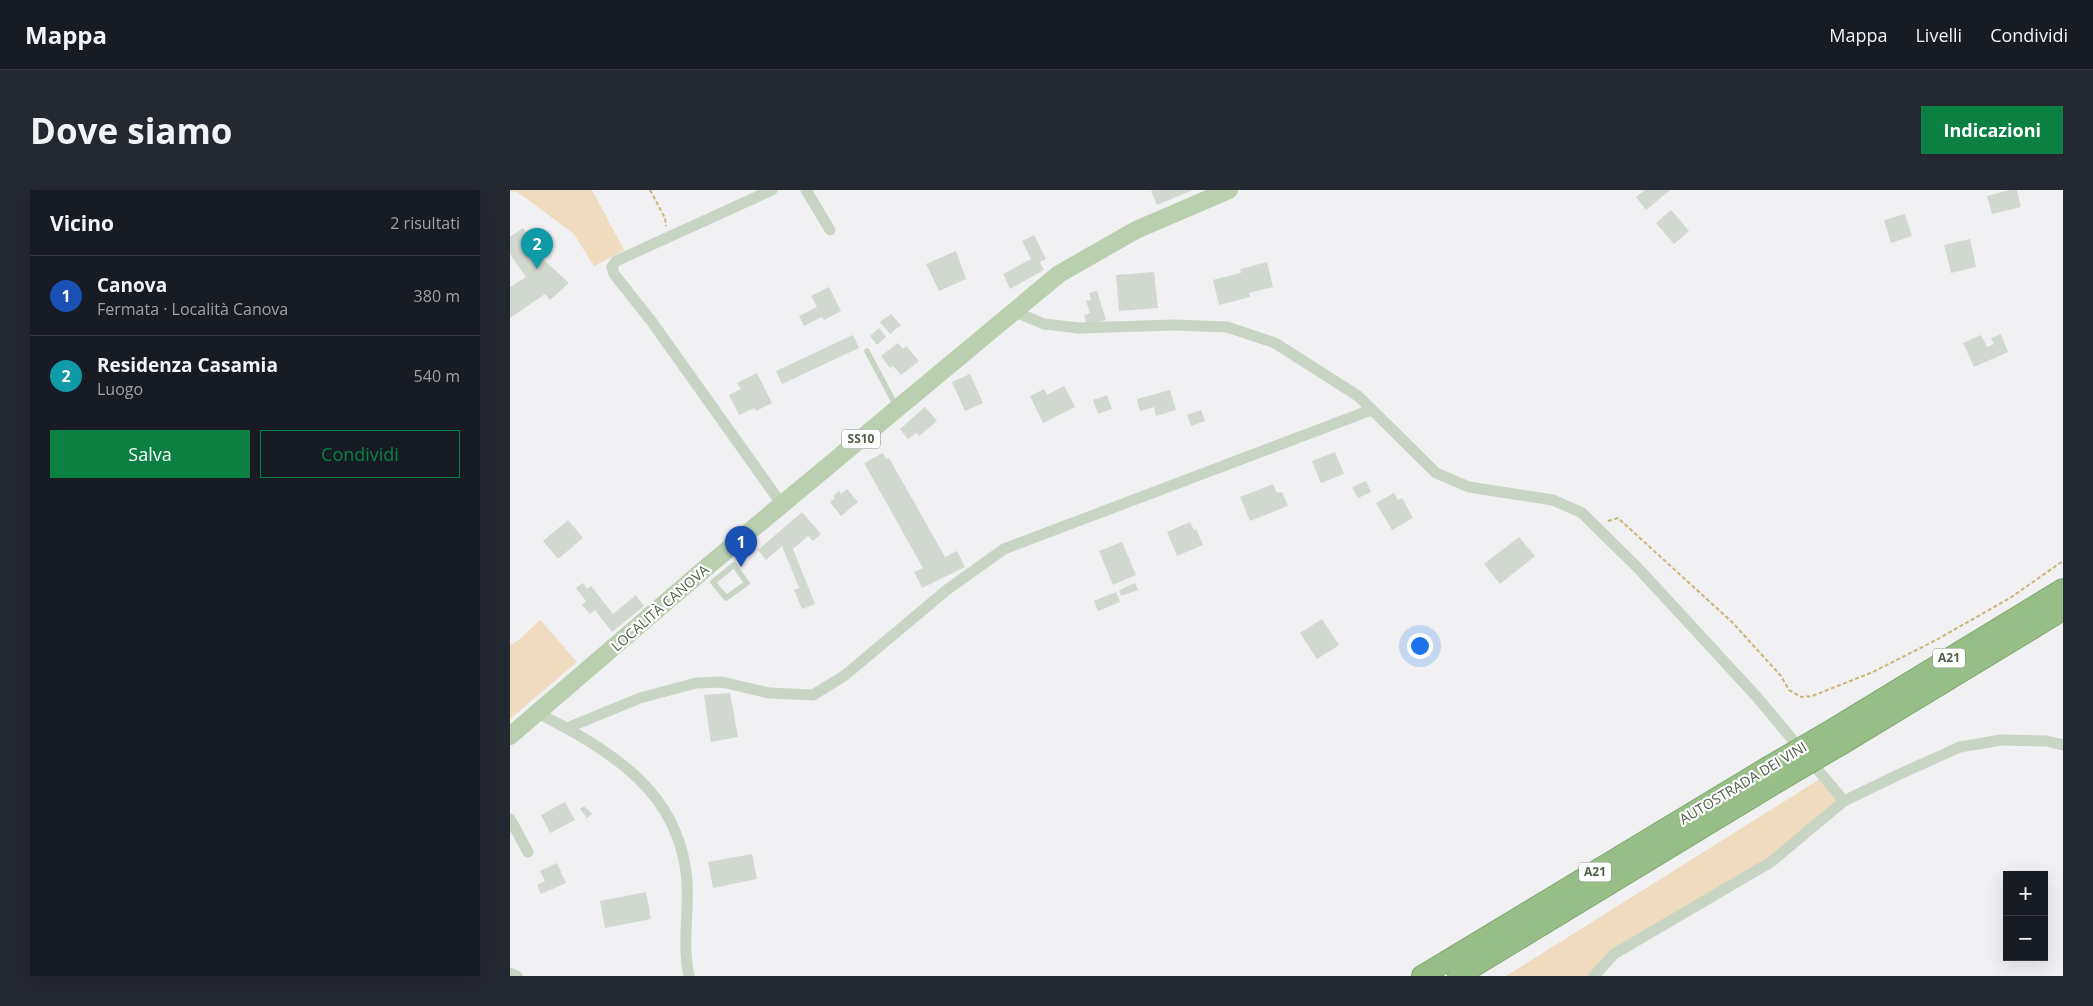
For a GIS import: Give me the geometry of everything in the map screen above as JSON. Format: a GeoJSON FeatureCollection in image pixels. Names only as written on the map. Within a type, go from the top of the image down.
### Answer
{"type":"FeatureCollection","features":[{"type":"Feature","properties":{"kind":"highway","name":"AUTOSTRADA DEI VINI"},"geometry":{"type":"LineString","coordinates":[[1838,736],[2063,589]]}},
{"type":"Feature","properties":{"kind":"highway","name":"AUTOSTRADA DEI VINI"},"geometry":{"type":"LineString","coordinates":[[1422,976],[1838,736],[2063,610]]}},
{"type":"Feature","properties":{"kind":"highway","name":"AUTOSTRADA DEI VINI"},"geometry":{"type":"LineString","coordinates":[[1458,976],[1774,774]]}},
{"type":"Feature","properties":{"kind":"main road","name":"SS10"},"geometry":{"type":"LineString","coordinates":[[1013,311],[1059,274],[1136,230],[1228,190]]}},
{"type":"Feature","properties":{"kind":"main road","name":"LOCALITÀ CANOVA"},"geometry":{"type":"LineString","coordinates":[[538,713],[713,572],[785,504],[1013,311]]}},
{"type":"Feature","properties":{"kind":"main road","name":"SS10"},"geometry":{"type":"LineString","coordinates":[[510,736],[538,713]]}},
{"type":"Feature","properties":{"kind":"street"},"geometry":{"type":"LineString","coordinates":[[772,190],[616,261],[612,267],[614,274],[652,322],[778,499],[785,504]]}},
{"type":"Feature","properties":{"kind":"street"},"geometry":{"type":"LineString","coordinates":[[806,190],[830,230]]}},
{"type":"Feature","properties":{"kind":"street"},"geometry":{"type":"LineString","coordinates":[[1013,311],[1044,324],[1079,328],[1175,325],[1227,326],[1275,343],[1358,396],[1436,473],[1469,487],[1553,500],[1582,513],[1637,567],[1756,696],[1844,801]]}},
{"type":"Feature","properties":{"kind":"street"},"geometry":{"type":"LineString","coordinates":[[567,728],[640,698],[696,683],[722,682],[754,690],[813,695],[844,676],[948,589],[1004,550],[1371,410]]}},
{"type":"Feature","properties":{"kind":"street"},"geometry":{"type":"LineString","coordinates":[[538,713],[567,728],[616,759],[636,776],[664,808],[674,824],[680,840],[687,879],[688,899],[685,952],[689,976]]}},
{"type":"Feature","properties":{"kind":"street"},"geometry":{"type":"LineString","coordinates":[[1594,976],[1614,954],[1771,862],[1844,801],[1960,747],[2001,740],[2046,741],[2063,745]]}},
{"type":"Feature","properties":{"kind":"street"},"geometry":{"type":"LineString","coordinates":[[510,819],[528,852]]}},
{"type":"Feature","properties":{"kind":"street"},"geometry":{"type":"LineString","coordinates":[[510,973],[517,976]]}},
{"type":"Feature","properties":{"kind":"lane"},"geometry":{"type":"LineString","coordinates":[[867,351],[897,408]]}},
{"type":"Feature","properties":{"kind":"lane"},"geometry":{"type":"LineString","coordinates":[[734,565],[747,583],[726,598],[713,582],[713,572],[734,565]]}},
{"type":"Feature","properties":{"kind":"path"},"geometry":{"type":"LineString","coordinates":[[650,190],[665,218],[667,239]]}},
{"type":"Feature","properties":{"kind":"path"},"geometry":{"type":"LineString","coordinates":[[1594,525],[1618,518],[1732,622],[1782,676],[1789,690],[1801,697],[1812,696],[1864,675],[1938,640],[2010,598],[2063,560]]}},
{"type":"Feature","properties":{"kind":"shaded area"},"geometry":{"type":"Polygon","coordinates":[[[510,190],[592,190],[624,250],[594,266],[574,234],[516,191],[510,192],[510,190]]]}},
{"type":"Feature","properties":{"kind":"shaded area"},"geometry":{"type":"Polygon","coordinates":[[[540,620],[577,662],[510,719],[510,645],[519,640],[540,620]]]}},
{"type":"Feature","properties":{"kind":"shaded area"},"geometry":{"type":"Polygon","coordinates":[[[1823,777],[1844,801],[1771,862],[1614,954],[1595,976],[1506,976],[1823,777]]]}},
{"type":"Feature","properties":{"kind":"building"},"geometry":{"type":"Polygon","coordinates":[[[1193,190],[1157,205],[1151,191],[1193,190]]]}},
{"type":"Feature","properties":{"kind":"building"},"geometry":{"type":"Polygon","coordinates":[[[1645,190],[1670,190],[1646,210],[1636,197],[1645,190]]]}},
{"type":"Feature","properties":{"kind":"building"},"geometry":{"type":"Polygon","coordinates":[[[2017,190],[2021,207],[1992,214],[1987,196],[2017,190]]]}},
{"type":"Feature","properties":{"kind":"building"},"geometry":{"type":"Polygon","coordinates":[[[1671,210],[1689,231],[1674,244],[1656,223],[1671,210]]]}},
{"type":"Feature","properties":{"kind":"building"},"geometry":{"type":"Polygon","coordinates":[[[1905,214],[1912,236],[1891,243],[1884,220],[1905,214]]]}},
{"type":"Feature","properties":{"kind":"building"},"geometry":{"type":"Polygon","coordinates":[[[523,228],[545,261],[569,283],[550,300],[545,294],[510,318],[510,287],[526,277],[510,254],[510,237],[523,228]]]}},
{"type":"Feature","properties":{"kind":"building"},"geometry":{"type":"Polygon","coordinates":[[[1034,235],[1046,259],[1040,262],[1044,270],[1010,289],[1003,274],[1031,259],[1022,241],[1034,235]]]}},
{"type":"Feature","properties":{"kind":"building"},"geometry":{"type":"Polygon","coordinates":[[[1970,239],[1976,267],[1951,273],[1944,245],[1970,239]]]}},
{"type":"Feature","properties":{"kind":"building"},"geometry":{"type":"Polygon","coordinates":[[[956,251],[966,279],[939,291],[926,264],[956,251]]]}},
{"type":"Feature","properties":{"kind":"building"},"geometry":{"type":"Polygon","coordinates":[[[1267,262],[1273,287],[1249,293],[1250,297],[1219,305],[1213,280],[1241,273],[1240,269],[1267,262]]]}},
{"type":"Feature","properties":{"kind":"building"},"geometry":{"type":"Polygon","coordinates":[[[1154,272],[1158,308],[1119,311],[1116,275],[1154,272]]]}},
{"type":"Feature","properties":{"kind":"building"},"geometry":{"type":"Polygon","coordinates":[[[829,287],[841,311],[824,320],[822,317],[804,326],[799,316],[817,307],[811,296],[829,287]]]}},
{"type":"Feature","properties":{"kind":"building"},"geometry":{"type":"Polygon","coordinates":[[[1097,291],[1106,320],[1087,325],[1084,315],[1090,313],[1086,301],[1091,300],[1089,293],[1097,291]]]}},
{"type":"Feature","properties":{"kind":"building"},"geometry":{"type":"Polygon","coordinates":[[[891,314],[901,325],[890,334],[880,322],[891,314]]]}},
{"type":"Feature","properties":{"kind":"building"},"geometry":{"type":"Polygon","coordinates":[[[879,328],[886,337],[877,345],[870,336],[879,328]]]}},
{"type":"Feature","properties":{"kind":"building"},"geometry":{"type":"Polygon","coordinates":[[[2001,334],[2008,352],[1974,367],[1963,343],[1981,335],[1987,347],[1994,344],[1991,338],[2001,334]]]}},
{"type":"Feature","properties":{"kind":"building"},"geometry":{"type":"Polygon","coordinates":[[[853,335],[859,348],[782,384],[776,371],[853,335]]]}},
{"type":"Feature","properties":{"kind":"building"},"geometry":{"type":"Polygon","coordinates":[[[898,343],[903,349],[906,346],[919,361],[901,375],[893,366],[890,368],[881,356],[898,343]]]}},
{"type":"Feature","properties":{"kind":"building"},"geometry":{"type":"Polygon","coordinates":[[[757,373],[772,403],[756,411],[755,408],[739,415],[729,395],[741,389],[737,383],[757,373]]]}},
{"type":"Feature","properties":{"kind":"building"},"geometry":{"type":"Polygon","coordinates":[[[970,374],[983,403],[965,411],[952,382],[970,374]]]}},
{"type":"Feature","properties":{"kind":"building"},"geometry":{"type":"Polygon","coordinates":[[[1064,386],[1075,407],[1043,423],[1030,396],[1044,389],[1047,395],[1064,386]]]}},
{"type":"Feature","properties":{"kind":"building"},"geometry":{"type":"Polygon","coordinates":[[[1170,390],[1176,410],[1156,416],[1154,407],[1140,411],[1137,399],[1170,390]]]}},
{"type":"Feature","properties":{"kind":"building"},"geometry":{"type":"Polygon","coordinates":[[[1107,395],[1112,409],[1098,414],[1093,400],[1107,395]]]}},
{"type":"Feature","properties":{"kind":"building"},"geometry":{"type":"Polygon","coordinates":[[[925,407],[937,421],[919,436],[916,433],[908,439],[900,429],[925,407]]]}},
{"type":"Feature","properties":{"kind":"building"},"geometry":{"type":"Polygon","coordinates":[[[1201,410],[1205,421],[1191,426],[1187,415],[1201,410]]]}},
{"type":"Feature","properties":{"kind":"building"},"geometry":{"type":"Polygon","coordinates":[[[1335,452],[1344,474],[1321,483],[1312,461],[1335,452]]]}},
{"type":"Feature","properties":{"kind":"building"},"geometry":{"type":"Polygon","coordinates":[[[883,453],[886,459],[889,458],[945,557],[957,551],[965,567],[922,588],[914,572],[923,568],[864,463],[883,453]]]}},
{"type":"Feature","properties":{"kind":"building"},"geometry":{"type":"Polygon","coordinates":[[[1366,481],[1371,492],[1358,498],[1352,487],[1366,481]]]}},
{"type":"Feature","properties":{"kind":"building"},"geometry":{"type":"Polygon","coordinates":[[[1273,484],[1277,493],[1282,492],[1288,506],[1250,521],[1240,497],[1273,484]]]}},
{"type":"Feature","properties":{"kind":"building"},"geometry":{"type":"Polygon","coordinates":[[[847,489],[858,502],[841,516],[830,502],[839,491],[841,494],[847,489]]]}},
{"type":"Feature","properties":{"kind":"building"},"geometry":{"type":"Polygon","coordinates":[[[1394,493],[1398,500],[1402,498],[1413,518],[1392,530],[1376,503],[1394,493]]]}},
{"type":"Feature","properties":{"kind":"building"},"geometry":{"type":"Polygon","coordinates":[[[802,512],[821,534],[813,541],[808,536],[793,549],[815,604],[802,609],[794,590],[799,588],[782,546],[766,560],[758,550],[802,512]]]}},
{"type":"Feature","properties":{"kind":"building"},"geometry":{"type":"Polygon","coordinates":[[[568,520],[583,538],[558,559],[543,541],[568,520]]]}},
{"type":"Feature","properties":{"kind":"building"},"geometry":{"type":"Polygon","coordinates":[[[1190,522],[1194,530],[1196,529],[1203,545],[1177,556],[1167,532],[1190,522]]]}},
{"type":"Feature","properties":{"kind":"building"},"geometry":{"type":"Polygon","coordinates":[[[1519,537],[1535,556],[1500,584],[1484,564],[1519,537]]]}},
{"type":"Feature","properties":{"kind":"building"},"geometry":{"type":"Polygon","coordinates":[[[1122,542],[1136,575],[1113,585],[1099,551],[1122,542]]]}},
{"type":"Feature","properties":{"kind":"building"},"geometry":{"type":"Polygon","coordinates":[[[583,583],[587,589],[591,586],[613,614],[636,595],[644,606],[612,632],[595,610],[590,614],[582,605],[586,601],[576,588],[583,583]]]}},
{"type":"Feature","properties":{"kind":"building"},"geometry":{"type":"Polygon","coordinates":[[[1135,583],[1138,590],[1121,596],[1119,590],[1135,583]]]}},
{"type":"Feature","properties":{"kind":"building"},"geometry":{"type":"Polygon","coordinates":[[[1116,592],[1120,602],[1098,611],[1094,601],[1116,592]]]}},
{"type":"Feature","properties":{"kind":"building"},"geometry":{"type":"Polygon","coordinates":[[[1322,619],[1339,645],[1317,659],[1300,633],[1322,619]]]}},
{"type":"Feature","properties":{"kind":"building"},"geometry":{"type":"Polygon","coordinates":[[[730,693],[738,737],[711,742],[704,695],[730,693]]]}},
{"type":"Feature","properties":{"kind":"building"},"geometry":{"type":"Polygon","coordinates":[[[565,802],[575,820],[550,833],[541,815],[565,802]]]}},
{"type":"Feature","properties":{"kind":"building"},"geometry":{"type":"Polygon","coordinates":[[[584,806],[592,814],[587,818],[580,809],[584,806]]]}},
{"type":"Feature","properties":{"kind":"building"},"geometry":{"type":"Polygon","coordinates":[[[752,854],[757,879],[713,888],[708,862],[752,854]]]}},
{"type":"Feature","properties":{"kind":"building"},"geometry":{"type":"Polygon","coordinates":[[[557,863],[566,883],[541,894],[537,885],[545,881],[540,871],[557,863]]]}},
{"type":"Feature","properties":{"kind":"building"},"geometry":{"type":"Polygon","coordinates":[[[646,892],[651,919],[605,928],[600,901],[646,892]]]}},
{"type":"Feature","properties":{"kind":"place","name":"Residenza Casamia"},"geometry":{"type":"Point","coordinates":[537,269]}},
{"type":"Feature","properties":{"kind":"place","name":"Canova"},"geometry":{"type":"Point","coordinates":[741,567]}}]}
